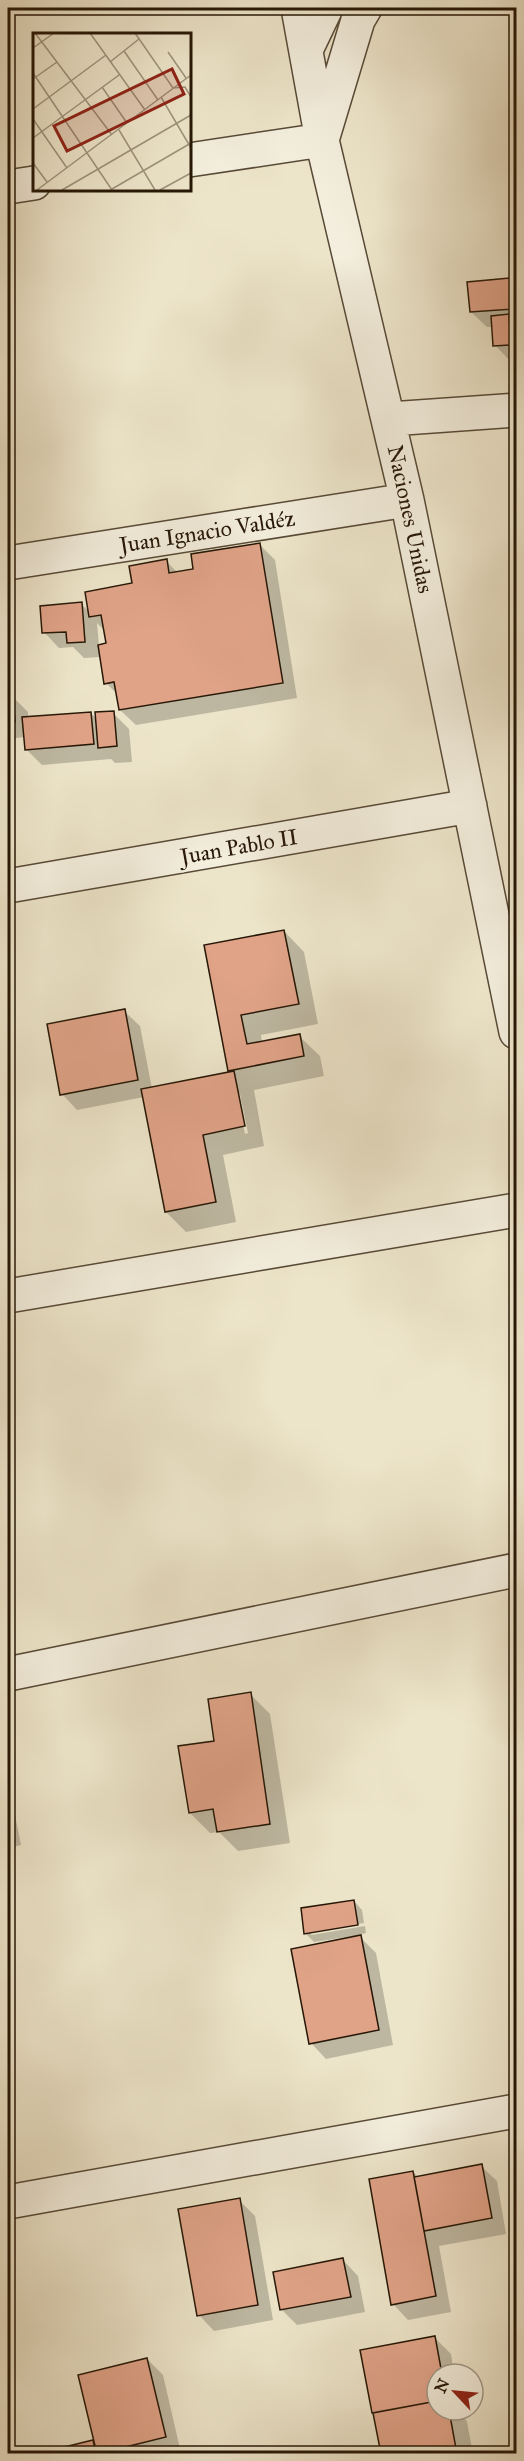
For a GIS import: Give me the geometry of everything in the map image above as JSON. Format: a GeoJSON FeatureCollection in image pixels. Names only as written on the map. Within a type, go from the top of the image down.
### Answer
{"type":"FeatureCollection","features":[{"type":"Feature","properties":{"kind":"street","name":"Naciones Unidas"},"geometry":{"type":"LineString","coordinates":[[298,8],[322,140],[390,419],[516,1032]]}},
{"type":"Feature","properties":{"kind":"street"},"geometry":{"type":"LineString","coordinates":[[306,50],[326,8]]}},
{"type":"Feature","properties":{"kind":"street"},"geometry":{"type":"LineString","coordinates":[[190,160],[322,140],[358,20],[365,8]]}},
{"type":"Feature","properties":{"kind":"street"},"geometry":{"type":"LineString","coordinates":[[8,187],[33,183]]}},
{"type":"Feature","properties":{"kind":"street"},"geometry":{"type":"LineString","coordinates":[[390,419],[516,410]]}},
{"type":"Feature","properties":{"kind":"street","name":"Juan Ignacio Valdéz"},"geometry":{"type":"LineString","coordinates":[[8,563],[407,500]]}},
{"type":"Feature","properties":{"kind":"street","name":"Juan Pablo II"},"geometry":{"type":"LineString","coordinates":[[8,886],[470,806]]}},
{"type":"Feature","properties":{"kind":"street"},"geometry":{"type":"LineString","coordinates":[[8,1296],[516,1210]]}},
{"type":"Feature","properties":{"kind":"street"},"geometry":{"type":"LineString","coordinates":[[8,1674],[516,1570]]}},
{"type":"Feature","properties":{"kind":"street"},"geometry":{"type":"LineString","coordinates":[[8,2202],[516,2111]]}},
{"type":"Feature","properties":{"kind":"building"},"geometry":{"type":"Polygon","coordinates":[[[510,278],[512,309],[470,312],[467,282],[510,278]]]}},
{"type":"Feature","properties":{"kind":"building"},"geometry":{"type":"Polygon","coordinates":[[[509,314],[511,345],[493,346],[491,316],[509,314]]]}},
{"type":"Feature","properties":{"kind":"building"},"geometry":{"type":"Polygon","coordinates":[[[260,543],[283,683],[119,710],[114,682],[104,684],[98,645],[106,643],[101,615],[89,617],[85,592],[132,583],[129,566],[167,559],[169,573],[193,569],[191,554],[260,543]]]}},
{"type":"Feature","properties":{"kind":"building"},"geometry":{"type":"Polygon","coordinates":[[[82,602],[85,642],[67,643],[66,632],[42,633],[40,606],[82,602]]]}},
{"type":"Feature","properties":{"kind":"building"},"geometry":{"type":"Polygon","coordinates":[[[8,695],[13,695],[15,722],[8,722],[8,695]]]}},
{"type":"Feature","properties":{"kind":"building"},"geometry":{"type":"Polygon","coordinates":[[[114,711],[117,746],[98,748],[95,712],[114,711]]]}},
{"type":"Feature","properties":{"kind":"building"},"geometry":{"type":"Polygon","coordinates":[[[91,712],[94,744],[25,750],[22,717],[91,712]]]}},
{"type":"Feature","properties":{"kind":"building"},"geometry":{"type":"Polygon","coordinates":[[[284,930],[299,1004],[241,1015],[247,1044],[300,1034],[304,1056],[228,1071],[204,945],[284,930]]]}},
{"type":"Feature","properties":{"kind":"building"},"geometry":{"type":"Polygon","coordinates":[[[125,1009],[138,1080],[60,1095],[47,1024],[125,1009]]]}},
{"type":"Feature","properties":{"kind":"building"},"geometry":{"type":"Polygon","coordinates":[[[234,1071],[245,1126],[203,1135],[216,1202],[165,1212],[141,1089],[234,1071]]]}},
{"type":"Feature","properties":{"kind":"building"},"geometry":{"type":"Polygon","coordinates":[[[251,1692],[270,1824],[217,1832],[213,1809],[189,1813],[178,1746],[214,1741],[208,1699],[251,1692]]]}},
{"type":"Feature","properties":{"kind":"building"},"geometry":{"type":"Polygon","coordinates":[[[354,1900],[358,1925],[304,1934],[301,1908],[354,1900]]]}},
{"type":"Feature","properties":{"kind":"building"},"geometry":{"type":"Polygon","coordinates":[[[361,1935],[379,2030],[309,2044],[291,1949],[361,1935]]]}},
{"type":"Feature","properties":{"kind":"building"},"geometry":{"type":"Polygon","coordinates":[[[482,2164],[492,2218],[424,2231],[414,2177],[482,2164]]]}},
{"type":"Feature","properties":{"kind":"building"},"geometry":{"type":"Polygon","coordinates":[[[413,2171],[436,2296],[391,2305],[369,2179],[413,2171]]]}},
{"type":"Feature","properties":{"kind":"building"},"geometry":{"type":"Polygon","coordinates":[[[240,2198],[258,2305],[197,2316],[178,2209],[240,2198]]]}},
{"type":"Feature","properties":{"kind":"building"},"geometry":{"type":"Polygon","coordinates":[[[343,2258],[351,2297],[280,2310],[273,2272],[343,2258]]]}},
{"type":"Feature","properties":{"kind":"building"},"geometry":{"type":"Polygon","coordinates":[[[435,2336],[440,2362],[425,2362],[425,2403],[372,2413],[360,2350],[435,2336]]]}},
{"type":"Feature","properties":{"kind":"building"},"geometry":{"type":"Polygon","coordinates":[[[147,2358],[166,2437],[97,2454],[78,2375],[147,2358]]]}},
{"type":"Feature","properties":{"kind":"building"},"geometry":{"type":"Polygon","coordinates":[[[425,2403],[425,2422],[451,2422],[457,2454],[381,2454],[373,2413],[425,2403]]]}},
{"type":"Feature","properties":{"kind":"building"},"geometry":{"type":"Polygon","coordinates":[[[93,2440],[96,2454],[36,2454],[93,2440]]]}}]}
